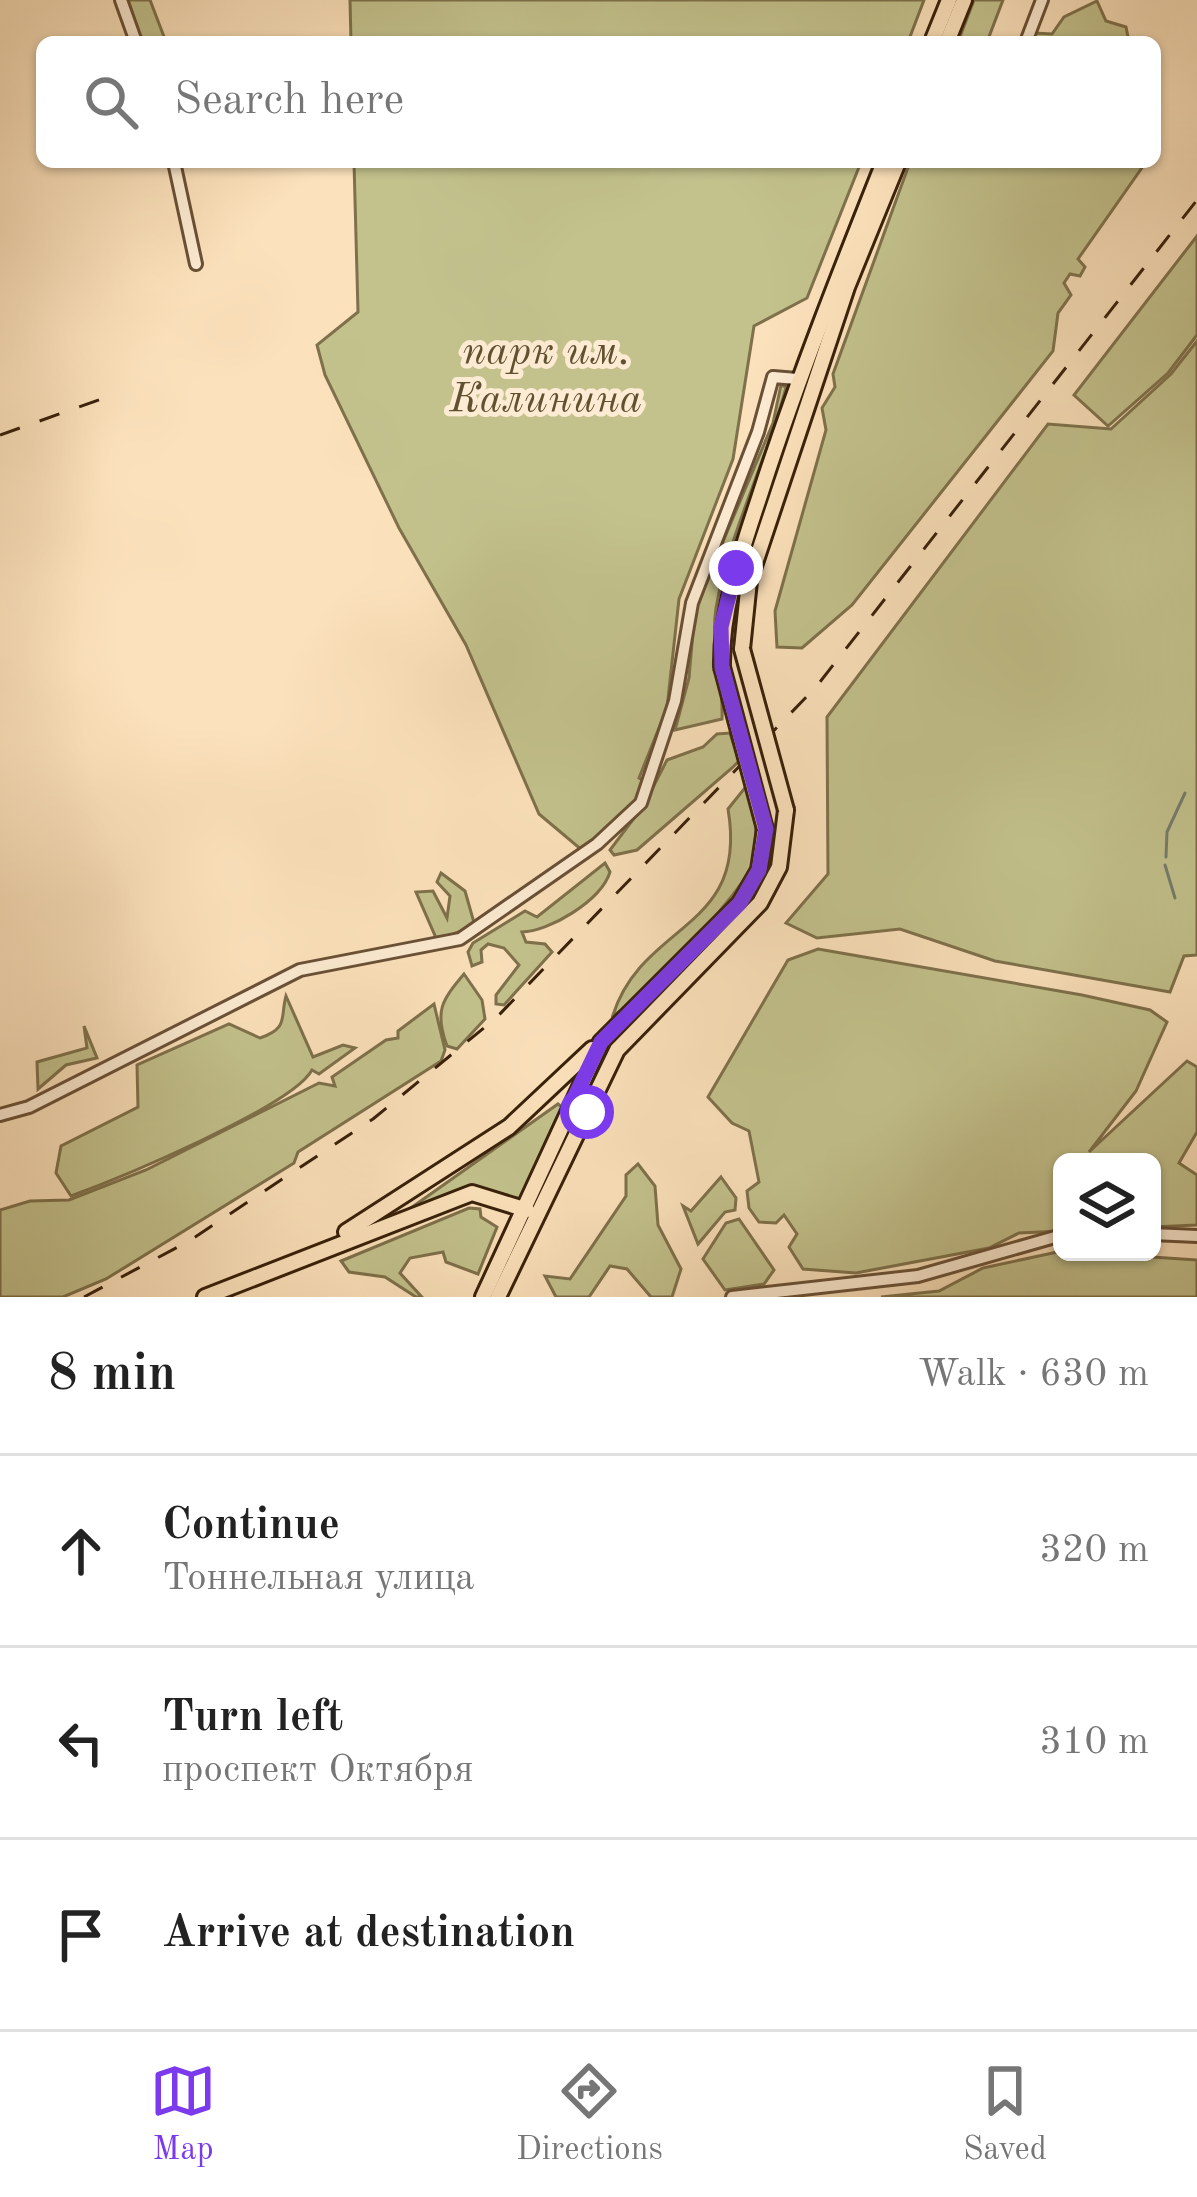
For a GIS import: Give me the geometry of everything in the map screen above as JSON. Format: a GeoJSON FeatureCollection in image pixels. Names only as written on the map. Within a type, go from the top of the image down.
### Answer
{"type":"FeatureCollection","features":[{"type":"Feature","properties":{"kind":"main road"},"geometry":{"type":"LineString","coordinates":[[934,36],[949,0]]}},
{"type":"Feature","properties":{"kind":"main road"},"geometry":{"type":"LineString","coordinates":[[949,36],[964,0]]}},
{"type":"Feature","properties":{"kind":"main road"},"geometry":{"type":"LineString","coordinates":[[323,1247],[454,1168],[544,1094],[740,903],[759,870],[766,829],[722,667],[721,627],[797,380],[882,168]]}},
{"type":"Feature","properties":{"kind":"main road"},"geometry":{"type":"LineString","coordinates":[[483,1297],[617,1050],[760,903],[779,867],[786,810],[742,649],[749,580],[847,287],[896,168]]}},
{"type":"Feature","properties":{"kind":"main road"},"geometry":{"type":"LineString","coordinates":[[498,1297],[575,1096],[601,1042]]}},
{"type":"Feature","properties":{"kind":"main road"},"geometry":{"type":"LineString","coordinates":[[544,1094],[575,1096],[590,1106]]}},
{"type":"Feature","properties":{"kind":"main road"},"geometry":{"type":"LineString","coordinates":[[205,1297],[323,1247],[472,1193],[530,1212]]}},
{"type":"Feature","properties":{"kind":"street"},"geometry":{"type":"LineString","coordinates":[[121,0],[134,36]]}},
{"type":"Feature","properties":{"kind":"street"},"geometry":{"type":"LineString","coordinates":[[1028,36],[1042,0]]}},
{"type":"Feature","properties":{"kind":"street"},"geometry":{"type":"LineString","coordinates":[[176,168],[196,265]]}},
{"type":"Feature","properties":{"kind":"street"},"geometry":{"type":"LineString","coordinates":[[0,1115],[29,1107],[300,970],[460,939],[597,844],[641,803],[675,701],[692,603],[758,432],[772,377],[797,380]]}},
{"type":"Feature","properties":{"kind":"street"},"geometry":{"type":"LineString","coordinates":[[1161,1234],[1197,1236]]}},
{"type":"Feature","properties":{"kind":"street"},"geometry":{"type":"LineString","coordinates":[[731,1297],[918,1276],[1053,1238]]}},
{"type":"Feature","properties":{"kind":"green space"},"geometry":{"type":"Polygon","coordinates":[[[128,0],[150,0],[164,36],[140,36],[128,0]]]}},
{"type":"Feature","properties":{"kind":"green space"},"geometry":{"type":"Polygon","coordinates":[[[350,0],[924,0],[910,36],[351,36],[350,0]]]}},
{"type":"Feature","properties":{"kind":"green space"},"geometry":{"type":"Polygon","coordinates":[[[974,0],[1003,0],[989,36],[960,36],[974,0]]]}},
{"type":"Feature","properties":{"kind":"green space"},"geometry":{"type":"Polygon","coordinates":[[[1097,1],[1106,21],[1126,27],[1128,36],[1034,36],[1052,34],[1064,17],[1097,1]]]}},
{"type":"Feature","properties":{"kind":"green space","name":"парк им. Калинина"},"geometry":{"type":"Polygon","coordinates":[[[354,168],[859,168],[807,298],[754,326],[733,459],[679,599],[667,708],[639,778],[645,781],[636,803],[583,851],[539,814],[466,645],[399,528],[325,375],[317,345],[358,312],[354,168]]]}},
{"type":"Feature","properties":{"kind":"green space"},"geometry":{"type":"Polygon","coordinates":[[[908,168],[1142,168],[1078,259],[1085,267],[1080,276],[1070,274],[1064,283],[1071,295],[1058,313],[1053,351],[852,605],[802,648],[777,647],[775,611],[826,430],[822,408],[835,387],[833,374],[908,168]]]}},
{"type":"Feature","properties":{"kind":"green space"},"geometry":{"type":"Polygon","coordinates":[[[1197,236],[1197,335],[1168,373],[1108,426],[1074,395],[1197,236]]]}},
{"type":"Feature","properties":{"kind":"green space"},"geometry":{"type":"Polygon","coordinates":[[[1197,341],[1197,955],[1184,956],[1170,992],[995,961],[900,929],[817,938],[786,923],[828,874],[827,717],[1048,424],[1111,429],[1171,374],[1197,341]]]}},
{"type":"Feature","properties":{"kind":"green space"},"geometry":{"type":"Polygon","coordinates":[[[781,385],[786,387],[778,415],[730,552],[716,608],[722,719],[675,730],[689,678],[695,608],[773,423],[781,385]]]}},
{"type":"Feature","properties":{"kind":"green space"},"geometry":{"type":"Polygon","coordinates":[[[730,733],[739,761],[637,850],[614,855],[610,850],[644,805],[667,760],[703,747],[717,734],[730,733]]]}},
{"type":"Feature","properties":{"kind":"green space"},"geometry":{"type":"Polygon","coordinates":[[[748,784],[756,836],[754,857],[743,881],[687,948],[613,1015],[627,984],[647,960],[709,903],[723,879],[730,849],[728,809],[748,784]]]}},
{"type":"Feature","properties":{"kind":"green space"},"geometry":{"type":"Polygon","coordinates":[[[605,863],[610,872],[605,883],[585,904],[545,927],[522,932],[526,942],[545,944],[552,952],[504,1005],[496,1004],[496,995],[519,965],[504,948],[488,944],[481,950],[482,962],[472,966],[468,952],[473,943],[525,911],[537,917],[605,863]]]}},
{"type":"Feature","properties":{"kind":"green space"},"geometry":{"type":"Polygon","coordinates":[[[441,873],[465,891],[475,926],[437,940],[416,892],[433,891],[447,918],[450,896],[437,882],[441,873]]]}},
{"type":"Feature","properties":{"kind":"green space"},"geometry":{"type":"Polygon","coordinates":[[[818,949],[1150,1010],[1167,1022],[1136,1091],[1089,1152],[1187,1061],[1197,1067],[1197,1132],[1179,1163],[1197,1175],[1197,1225],[1161,1227],[1161,1153],[1053,1153],[1053,1231],[1019,1233],[989,1248],[856,1273],[803,1269],[789,1247],[797,1234],[784,1215],[776,1223],[759,1222],[749,1208],[747,1191],[759,1182],[749,1131],[732,1123],[708,1097],[788,960],[818,949]]]}},
{"type":"Feature","properties":{"kind":"green space"},"geometry":{"type":"Polygon","coordinates":[[[464,974],[482,1000],[485,1019],[457,1049],[447,1046],[441,1015],[464,974]]]}},
{"type":"Feature","properties":{"kind":"green space"},"geometry":{"type":"Polygon","coordinates":[[[286,996],[313,1057],[343,1045],[355,1048],[319,1074],[312,1070],[298,1085],[239,1122],[71,1196],[56,1173],[61,1146],[138,1107],[137,1065],[229,1024],[260,1038],[269,1034],[282,1022],[286,996]]]}},
{"type":"Feature","properties":{"kind":"green space"},"geometry":{"type":"Polygon","coordinates":[[[434,1004],[445,1050],[441,1061],[298,1152],[294,1163],[106,1279],[63,1297],[0,1297],[0,1210],[30,1201],[69,1200],[146,1170],[319,1083],[335,1086],[332,1077],[386,1040],[398,1038],[398,1031],[434,1004]]]}},
{"type":"Feature","properties":{"kind":"green space"},"geometry":{"type":"Polygon","coordinates":[[[84,1026],[97,1058],[66,1065],[38,1089],[37,1062],[87,1048],[84,1026]]]}},
{"type":"Feature","properties":{"kind":"green space"},"geometry":{"type":"Polygon","coordinates":[[[558,1104],[563,1108],[521,1199],[470,1187],[408,1210],[558,1104]]]}},
{"type":"Feature","properties":{"kind":"green space"},"geometry":{"type":"Polygon","coordinates":[[[638,1164],[655,1186],[658,1225],[681,1269],[672,1297],[651,1297],[627,1269],[610,1266],[589,1297],[556,1297],[545,1276],[570,1279],[626,1196],[626,1175],[638,1164]]]}},
{"type":"Feature","properties":{"kind":"green space"},"geometry":{"type":"Polygon","coordinates":[[[721,1177],[736,1198],[735,1210],[725,1212],[698,1244],[683,1206],[691,1211],[721,1177]]]}},
{"type":"Feature","properties":{"kind":"green space"},"geometry":{"type":"Polygon","coordinates":[[[469,1208],[480,1209],[481,1217],[497,1227],[478,1274],[446,1262],[443,1252],[410,1258],[400,1273],[421,1296],[416,1297],[385,1277],[349,1272],[341,1261],[469,1208]]]}},
{"type":"Feature","properties":{"kind":"green space"},"geometry":{"type":"Polygon","coordinates":[[[739,1219],[774,1270],[764,1284],[725,1290],[703,1259],[726,1223],[739,1219]]]}},
{"type":"Feature","properties":{"kind":"green space"},"geometry":{"type":"Polygon","coordinates":[[[1053,1253],[1053,1261],[1197,1260],[1197,1297],[881,1297],[939,1291],[983,1268],[1053,1253]]]}},
{"type":"Feature","properties":{"kind":"waterway"},"geometry":{"type":"LineString","coordinates":[[1166,857],[1167,832],[1185,793]]}},
{"type":"Feature","properties":{"kind":"waterway"},"geometry":{"type":"LineString","coordinates":[[1165,865],[1175,898]]}},
{"type":"Feature","properties":{"kind":"railway"},"geometry":{"type":"LineString","coordinates":[[84,1297],[189,1241],[373,1119],[496,1018],[816,687],[1197,200]]}},
{"type":"Feature","properties":{"kind":"railway"},"geometry":{"type":"LineString","coordinates":[[0,435],[110,396]]}},
{"type":"Feature","properties":{"kind":"route"},"geometry":{"type":"LineString","coordinates":[[587,1112],[590,1106],[575,1096],[601,1042],[740,903],[759,870],[766,829],[722,667],[721,627],[736,568]]}}]}
